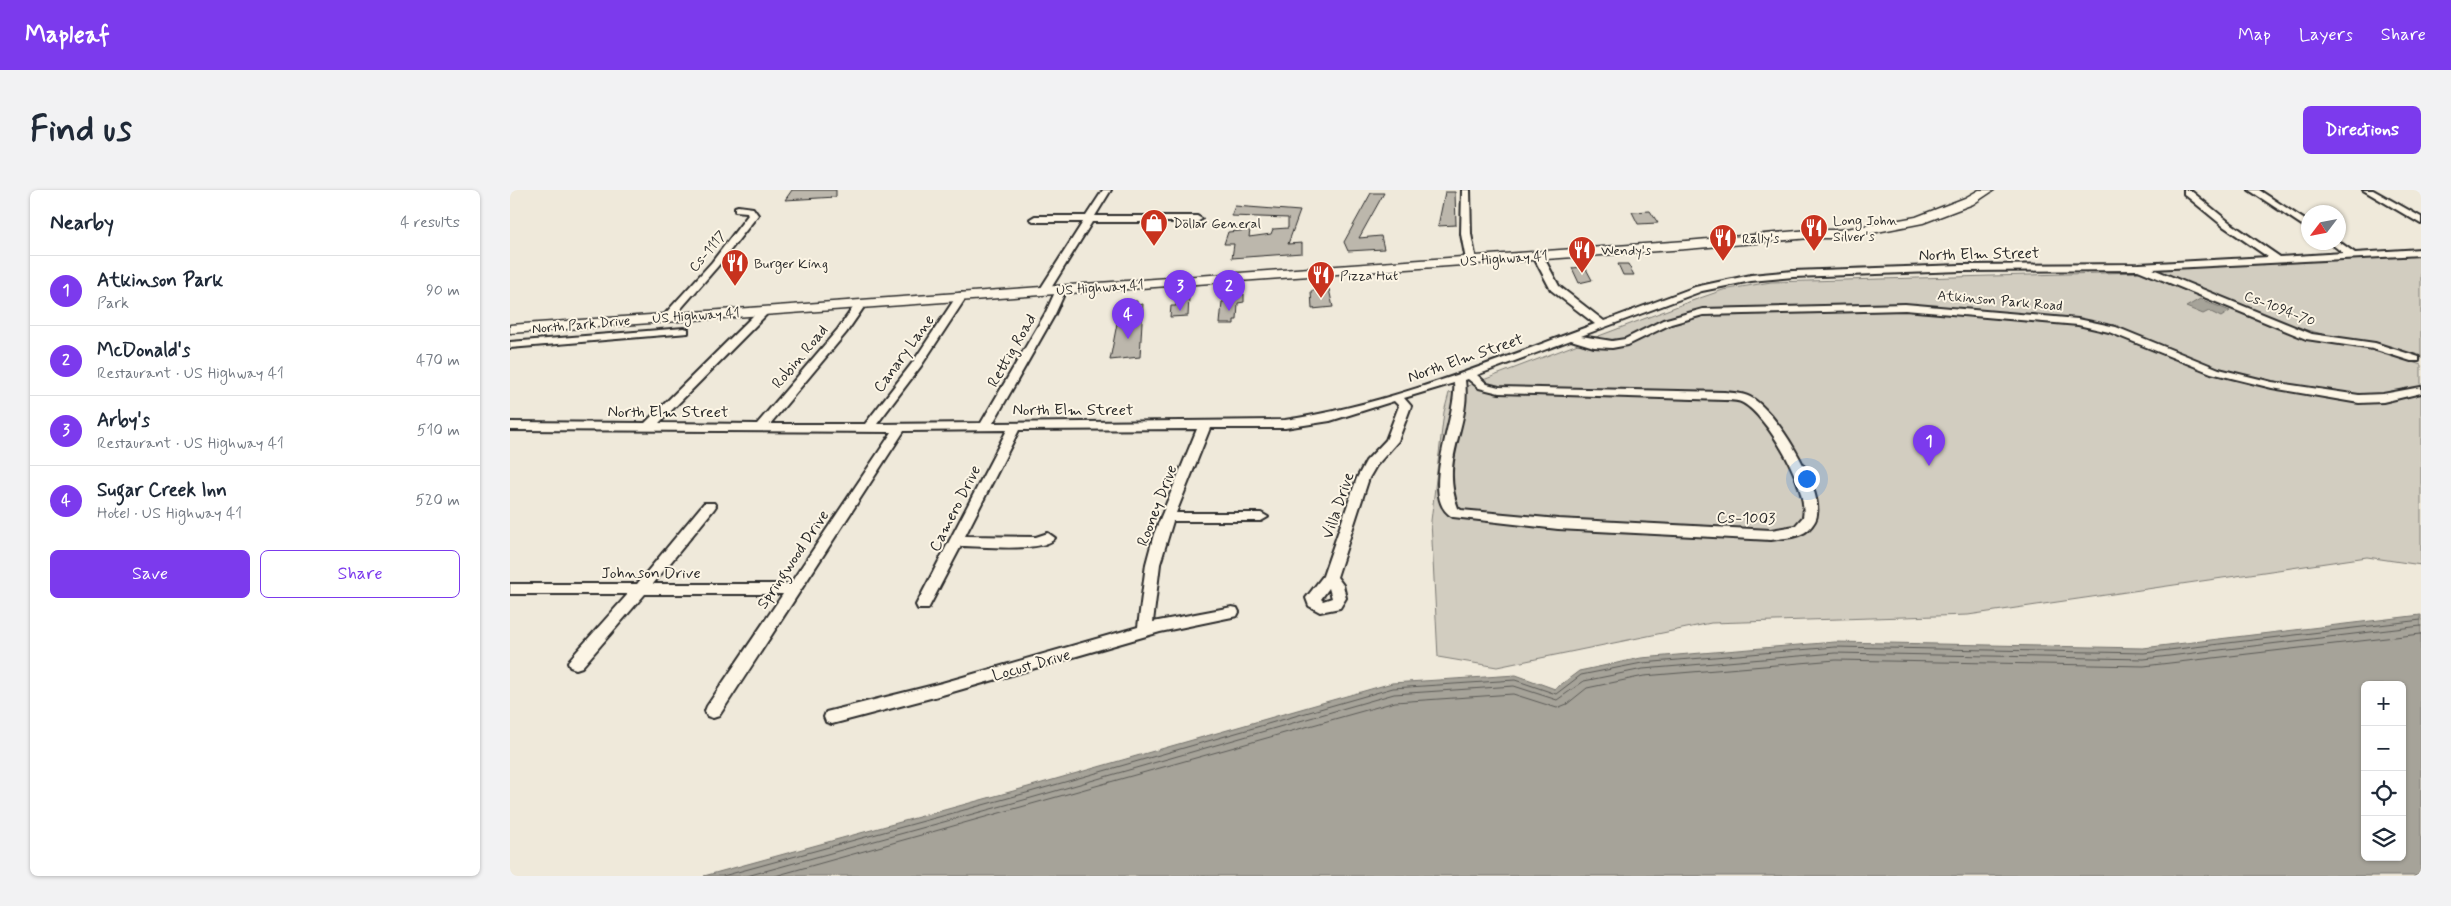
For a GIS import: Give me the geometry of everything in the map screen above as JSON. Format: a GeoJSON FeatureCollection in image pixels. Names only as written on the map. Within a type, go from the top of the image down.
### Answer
{"type":"FeatureCollection","features":[{"type":"Feature","properties":{"kind":"highway"},"geometry":{"type":"LineString","coordinates":[[1810,234],[1913,213],[1970,190]]}},
{"type":"Feature","properties":{"kind":"highway"},"geometry":{"type":"LineString","coordinates":[[1810,234],[1854,232],[1919,220],[1969,202],[1988,190]]}},
{"type":"Feature","properties":{"kind":"highway","name":"US Highway 41"},"geometry":{"type":"LineString","coordinates":[[516,328],[1538,256],[1810,234]]}},
{"type":"Feature","properties":{"kind":"street"},"geometry":{"type":"LineString","coordinates":[[1044,291],[1107,190]]}},
{"type":"Feature","properties":{"kind":"street"},"geometry":{"type":"LineString","coordinates":[[1466,190],[1466,234],[1471,260]]}},
{"type":"Feature","properties":{"kind":"street"},"geometry":{"type":"LineString","coordinates":[[2253,190],[2301,221]]}},
{"type":"Feature","properties":{"kind":"street"},"geometry":{"type":"LineString","coordinates":[[2367,190],[2421,221]]}},
{"type":"Feature","properties":{"kind":"street"},"geometry":{"type":"LineString","coordinates":[[2187,192],[2226,224],[2277,259]]}},
{"type":"Feature","properties":{"kind":"street","name":"Cs-1117"},"geometry":{"type":"LineString","coordinates":[[668,318],[715,264],[753,215],[750,210],[738,209]]}},
{"type":"Feature","properties":{"kind":"street"},"geometry":{"type":"LineString","coordinates":[[1035,219],[1197,220]]}},
{"type":"Feature","properties":{"kind":"street"},"geometry":{"type":"LineString","coordinates":[[2344,250],[2352,255]]}},
{"type":"Feature","properties":{"kind":"street","name":"North Elm Street"},"geometry":{"type":"LineString","coordinates":[[510,426],[868,428],[1205,426],[1300,422],[1330,417],[1464,376],[1602,324],[1712,286],[1765,276],[1961,268],[2139,267],[2421,252]]}},
{"type":"Feature","properties":{"kind":"street"},"geometry":{"type":"LineString","coordinates":[[1538,256],[1555,288],[1602,324]]}},
{"type":"Feature","properties":{"kind":"street","name":"Cs-1094-70"},"geometry":{"type":"LineString","coordinates":[[2139,267],[2310,337],[2375,346],[2415,359]]}},
{"type":"Feature","properties":{"kind":"street","name":"Rettig Road"},"geometry":{"type":"LineString","coordinates":[[986,426],[1050,314],[1061,290]]}},
{"type":"Feature","properties":{"kind":"street","name":"Canary Lane"},"geometry":{"type":"LineString","coordinates":[[868,428],[917,364],[962,296]]}},
{"type":"Feature","properties":{"kind":"street","name":"Robin Road"},"geometry":{"type":"LineString","coordinates":[[760,428],[842,331],[861,304]]}},
{"type":"Feature","properties":{"kind":"street","name":"Atkinson Park Road"},"geometry":{"type":"LineString","coordinates":[[1571,337],[1598,345],[1624,344],[1636,340],[1677,317],[1703,312],[1880,307],[1940,309],[2095,324],[2120,332],[2215,371],[2329,396],[2368,399],[2421,390]]}},
{"type":"Feature","properties":{"kind":"street"},"geometry":{"type":"LineString","coordinates":[[648,427],[764,311]]}},
{"type":"Feature","properties":{"kind":"street"},"geometry":{"type":"LineString","coordinates":[[510,338],[516,328]]}},
{"type":"Feature","properties":{"kind":"street","name":"North Park Drive"},"geometry":{"type":"LineString","coordinates":[[510,345],[684,331]]}},
{"type":"Feature","properties":{"kind":"street","name":"Cs-1003"},"geometry":{"type":"LineString","coordinates":[[1464,376],[1483,386],[1499,390],[1724,396],[1747,400],[1772,428],[1797,465],[1809,498],[1810,516],[1799,530],[1771,535],[1558,524],[1458,514],[1452,511],[1444,482],[1445,465],[1464,376]]}},
{"type":"Feature","properties":{"kind":"street","name":"Villa Drive"},"geometry":{"type":"LineString","coordinates":[[1330,578],[1363,478],[1371,464],[1392,440],[1398,429],[1405,406],[1397,397]]}},
{"type":"Feature","properties":{"kind":"street","name":"Camero Drive"},"geometry":{"type":"LineString","coordinates":[[923,605],[958,541],[1016,426]]}},
{"type":"Feature","properties":{"kind":"street","name":"Rooney Drive"},"geometry":{"type":"LineString","coordinates":[[1144,630],[1155,554],[1167,517],[1190,466],[1205,426]]}},
{"type":"Feature","properties":{"kind":"street","name":"Springwood Drive"},"geometry":{"type":"LineString","coordinates":[[713,711],[901,427]]}},
{"type":"Feature","properties":{"kind":"street"},"geometry":{"type":"LineString","coordinates":[[576,663],[641,589],[709,506]]}},
{"type":"Feature","properties":{"kind":"street"},"geometry":{"type":"LineString","coordinates":[[1167,517],[1261,517]]}},
{"type":"Feature","properties":{"kind":"street"},"geometry":{"type":"LineString","coordinates":[[958,541],[1037,542],[1048,538]]}},
{"type":"Feature","properties":{"kind":"street","name":"Johnson Drive"},"geometry":{"type":"LineString","coordinates":[[510,589],[792,590]]}},
{"type":"Feature","properties":{"kind":"street","name":"Locust Drive"},"geometry":{"type":"LineString","coordinates":[[832,717],[942,689],[1144,630],[1232,612]]}},
{"type":"Feature","properties":{"kind":"shaded area"},"geometry":{"type":"Polygon","coordinates":[[[2421,256],[2421,360],[2288,325],[2147,268],[2421,256]]]}},
{"type":"Feature","properties":{"kind":"shaded area"},"geometry":{"type":"Polygon","coordinates":[[[2139,272],[2302,338],[2378,351],[2421,365],[2421,565],[2367,557],[1968,615],[1711,623],[1497,667],[1438,657],[1431,521],[1444,412],[1449,393],[1723,290],[1771,282],[2139,272]]]}},
{"type":"Feature","properties":{"kind":"water"},"geometry":{"type":"Polygon","coordinates":[[[2200,299],[2230,311],[2221,317],[2209,311],[2203,314],[2186,307],[2200,299]]]}},
{"type":"Feature","properties":{"kind":"water"},"geometry":{"type":"Polygon","coordinates":[[[2421,615],[2421,876],[704,876],[1028,787],[1392,683],[1516,675],[1555,689],[1579,671],[1641,658],[1835,642],[2143,648],[2421,615]]]}},
{"type":"Feature","properties":{"kind":"building"},"geometry":{"type":"Polygon","coordinates":[[[792,190],[836,190],[836,197],[785,200],[792,190]]]}},
{"type":"Feature","properties":{"kind":"building"},"geometry":{"type":"Polygon","coordinates":[[[1445,192],[1455,192],[1456,225],[1438,226],[1445,192]]]}},
{"type":"Feature","properties":{"kind":"building"},"geometry":{"type":"Polygon","coordinates":[[[1371,193],[1384,193],[1359,238],[1381,236],[1384,249],[1348,251],[1344,242],[1371,193]]]}},
{"type":"Feature","properties":{"kind":"building"},"geometry":{"type":"Polygon","coordinates":[[[1235,206],[1300,211],[1288,244],[1302,243],[1302,253],[1232,258],[1234,244],[1224,244],[1228,232],[1250,230],[1249,237],[1271,234],[1273,229],[1288,228],[1288,218],[1231,216],[1235,206]]]}},
{"type":"Feature","properties":{"kind":"building"},"geometry":{"type":"Polygon","coordinates":[[[1650,211],[1658,223],[1638,224],[1632,212],[1650,211]]]}},
{"type":"Feature","properties":{"kind":"building"},"geometry":{"type":"Polygon","coordinates":[[[1618,264],[1628,264],[1634,275],[1623,275],[1618,264]]]}},
{"type":"Feature","properties":{"kind":"building","name":"Wendy's"},"geometry":{"type":"Polygon","coordinates":[[[1585,267],[1592,280],[1579,283],[1572,268],[1585,267]]]}},
{"type":"Feature","properties":{"kind":"building","name":"Pizza Hut"},"geometry":{"type":"Polygon","coordinates":[[[1329,289],[1333,307],[1312,309],[1311,291],[1329,289]]]}},
{"type":"Feature","properties":{"kind":"building"},"geometry":{"type":"Polygon","coordinates":[[[1244,294],[1244,302],[1238,303],[1237,320],[1234,320],[1234,324],[1220,324],[1222,302],[1226,301],[1226,295],[1244,294]]]}},
{"type":"Feature","properties":{"kind":"building"},"geometry":{"type":"Polygon","coordinates":[[[1189,297],[1188,316],[1170,317],[1171,306],[1176,306],[1177,298],[1189,297]]]}},
{"type":"Feature","properties":{"kind":"building"},"geometry":{"type":"Polygon","coordinates":[[[1127,301],[1137,301],[1137,305],[1143,304],[1140,357],[1110,360],[1119,313],[1127,309],[1127,301]]]}},
{"type":"Feature","properties":{"kind":"place","name":"Dollar General"},"geometry":{"type":"Point","coordinates":[1154,247]}},
{"type":"Feature","properties":{"kind":"place","name":"Long John Silver's"},"geometry":{"type":"Point","coordinates":[1814,252]}},
{"type":"Feature","properties":{"kind":"place","name":"Rally's"},"geometry":{"type":"Point","coordinates":[1723,262]}},
{"type":"Feature","properties":{"kind":"place","name":"Wendy's"},"geometry":{"type":"Point","coordinates":[1582,274]}},
{"type":"Feature","properties":{"kind":"place","name":"Burger King"},"geometry":{"type":"Point","coordinates":[735,287]}},
{"type":"Feature","properties":{"kind":"place","name":"Pizza Hut"},"geometry":{"type":"Point","coordinates":[1321,299]}},
{"type":"Feature","properties":{"kind":"place","name":"Arby's"},"geometry":{"type":"Point","coordinates":[1180,311]}},
{"type":"Feature","properties":{"kind":"place","name":"McDonald's"},"geometry":{"type":"Point","coordinates":[1229,311]}},
{"type":"Feature","properties":{"kind":"place","name":"Sugar Creek Inn"},"geometry":{"type":"Point","coordinates":[1128,339]}},
{"type":"Feature","properties":{"kind":"place","name":"Atkinson Park"},"geometry":{"type":"Point","coordinates":[1929,466]}}]}
